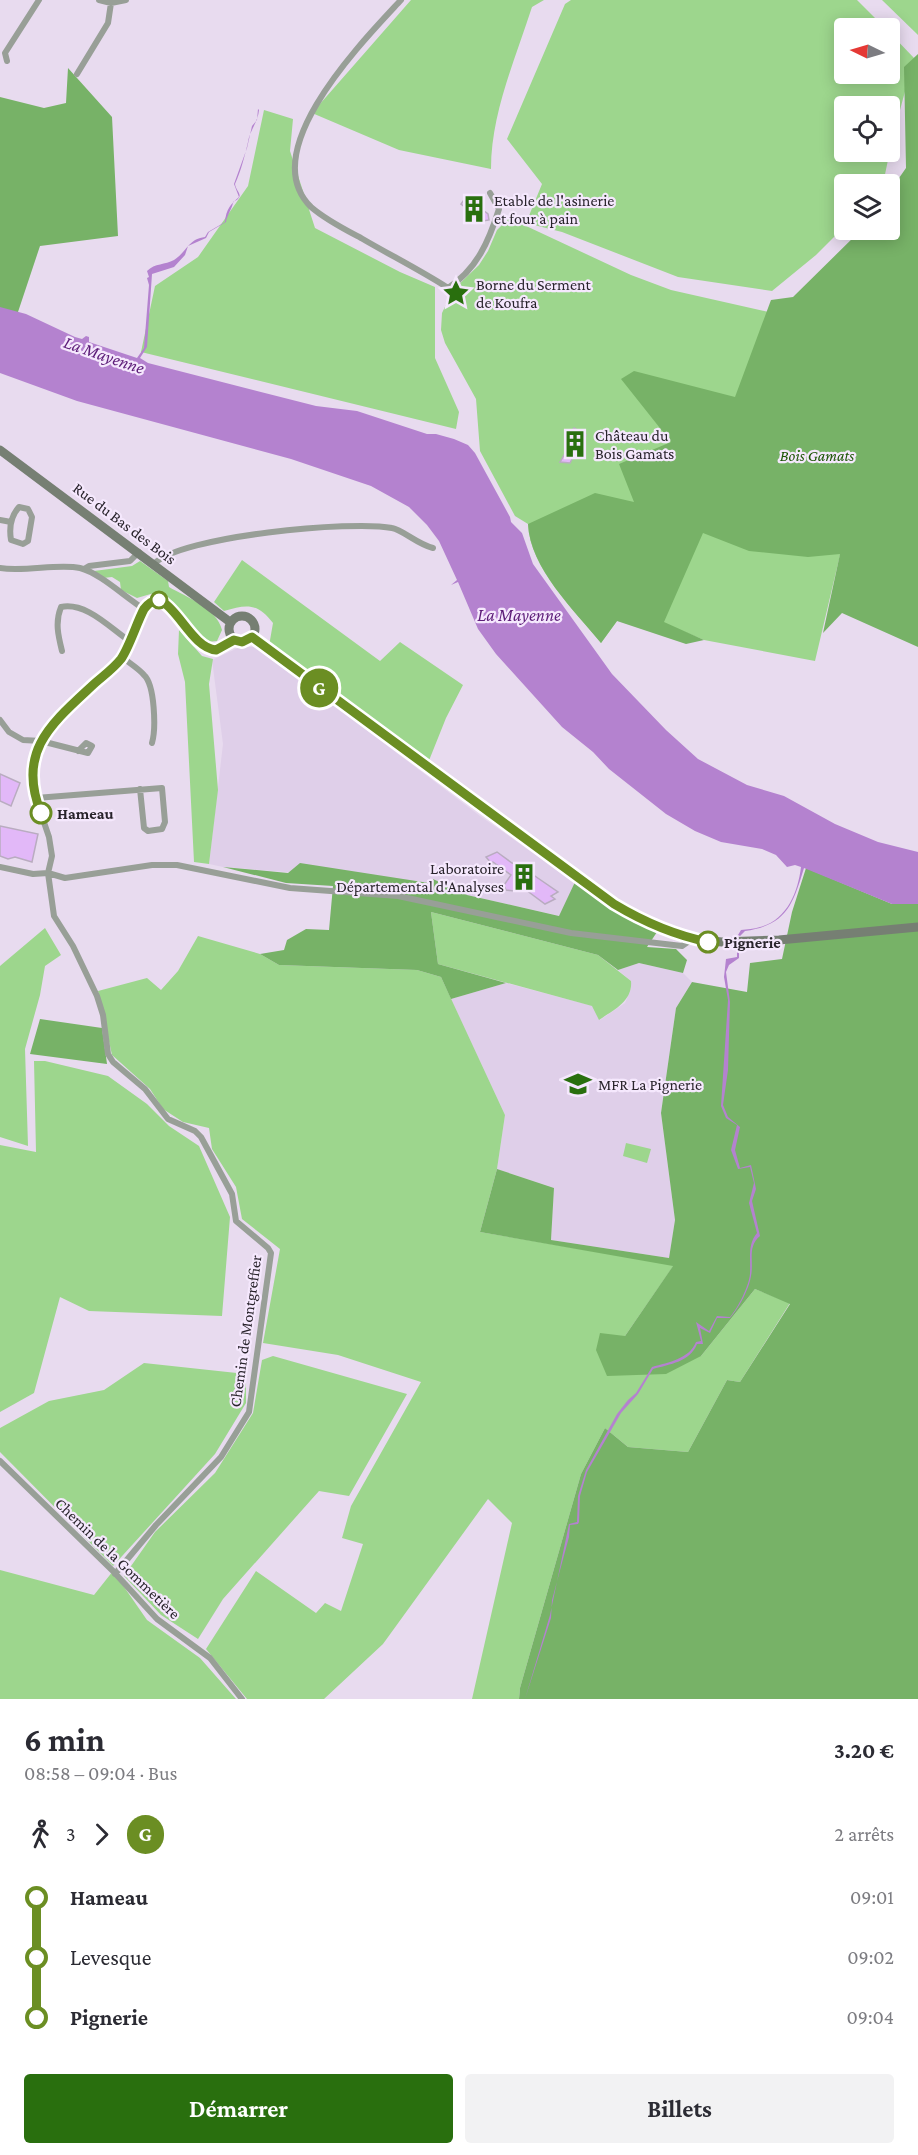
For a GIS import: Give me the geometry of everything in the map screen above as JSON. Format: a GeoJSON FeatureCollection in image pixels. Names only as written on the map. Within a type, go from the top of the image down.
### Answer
{"type":"FeatureCollection","features":[{"type":"Feature","properties":{"kind":"main road","name":"Rue du Bas des Bois"},"geometry":{"type":"LineString","coordinates":[[0,450],[230,621]]}},
{"type":"Feature","properties":{"kind":"main road"},"geometry":{"type":"LineString","coordinates":[[241,615],[250,618],[255,625],[252,637],[242,642],[234,640],[228,629],[230,621],[241,615]]}},
{"type":"Feature","properties":{"kind":"main road"},"geometry":{"type":"LineString","coordinates":[[252,637],[614,904],[652,925],[692,939],[737,942],[918,927]]}},
{"type":"Feature","properties":{"kind":"street"},"geometry":{"type":"LineString","coordinates":[[7,61],[5,53],[39,0]]}},
{"type":"Feature","properties":{"kind":"street"},"geometry":{"type":"LineString","coordinates":[[99,0],[111,3],[126,0]]}},
{"type":"Feature","properties":{"kind":"street"},"geometry":{"type":"LineString","coordinates":[[401,0],[348,57],[305,123],[297,153],[296,177],[300,194],[324,218],[448,288],[458,282],[477,262],[491,235],[499,209],[490,193]]}},
{"type":"Feature","properties":{"kind":"street"},"geometry":{"type":"LineString","coordinates":[[77,74],[108,23],[111,3]]}},
{"type":"Feature","properties":{"kind":"street"},"geometry":{"type":"LineString","coordinates":[[19,507],[28,509],[33,517],[28,541],[23,544],[10,540],[11,522],[19,507]]}},
{"type":"Feature","properties":{"kind":"street"},"geometry":{"type":"LineString","coordinates":[[0,520],[11,522]]}},
{"type":"Feature","properties":{"kind":"street"},"geometry":{"type":"LineString","coordinates":[[154,564],[166,555],[201,543],[314,529],[379,526],[396,528],[411,540],[433,548]]}},
{"type":"Feature","properties":{"kind":"street"},"geometry":{"type":"LineString","coordinates":[[84,569],[89,566],[130,561],[139,552]]}},
{"type":"Feature","properties":{"kind":"street"},"geometry":{"type":"LineString","coordinates":[[0,568],[20,571],[84,569],[144,609]]}},
{"type":"Feature","properties":{"kind":"street"},"geometry":{"type":"LineString","coordinates":[[48,873],[52,856],[49,837],[36,798],[33,769],[41,741],[56,718],[105,676],[122,657],[144,609],[153,600],[167,604],[193,638],[204,648],[216,650],[234,640]]}},
{"type":"Feature","properties":{"kind":"street"},"geometry":{"type":"LineString","coordinates":[[62,651],[57,617],[61,607],[72,605],[81,607],[128,640]]}},
{"type":"Feature","properties":{"kind":"street"},"geometry":{"type":"LineString","coordinates":[[122,657],[146,675],[150,685],[155,734],[152,743]]}},
{"type":"Feature","properties":{"kind":"street"},"geometry":{"type":"LineString","coordinates":[[0,720],[9,732],[23,740],[41,741],[78,751]]}},
{"type":"Feature","properties":{"kind":"street"},"geometry":{"type":"LineString","coordinates":[[36,798],[140,789],[162,788],[165,822],[162,829],[148,831],[144,828],[140,789]]}},
{"type":"Feature","properties":{"kind":"street"},"geometry":{"type":"LineString","coordinates":[[0,867],[33,874],[48,873],[71,878],[152,865],[177,865],[290,888],[398,896],[571,933],[682,946],[692,939]]}},
{"type":"Feature","properties":{"kind":"street","name":"Chemin de Montgreffier"},"geometry":{"type":"LineString","coordinates":[[48,873],[54,916],[73,946],[97,996],[103,1015],[106,1047],[113,1062],[145,1089],[168,1119],[195,1131],[201,1137],[232,1194],[236,1221],[271,1253],[249,1412],[221,1457],[156,1525],[116,1574]]}},
{"type":"Feature","properties":{"kind":"street","name":"Chemin de la Gommetière"},"geometry":{"type":"LineString","coordinates":[[0,1461],[116,1574],[157,1619],[210,1658],[242,1699]]}},
{"type":"Feature","properties":{"kind":"shaded area"},"geometry":{"type":"Polygon","coordinates":[[[240,647],[257,647],[480,816],[575,882],[560,916],[467,895],[433,879],[429,883],[209,864],[223,744],[212,660],[240,647]]]}},
{"type":"Feature","properties":{"kind":"shaded area","name":"MFR La Pignerie"},"geometry":{"type":"Polygon","coordinates":[[[639,963],[683,973],[692,982],[676,1008],[661,1113],[675,1220],[669,1258],[551,1240],[554,1188],[497,1169],[505,1115],[451,999],[506,983],[593,1006],[600,1020],[625,1003],[631,989],[631,981],[618,970],[639,963]]]}},
{"type":"Feature","properties":{"kind":"green space"},"geometry":{"type":"Polygon","coordinates":[[[411,0],[544,0],[532,7],[505,87],[495,128],[491,169],[399,150],[312,113],[411,0]]]}},
{"type":"Feature","properties":{"kind":"green space"},"geometry":{"type":"Polygon","coordinates":[[[571,0],[857,0],[875,18],[834,18],[834,84],[900,84],[900,43],[914,58],[900,110],[900,96],[834,96],[834,162],[888,162],[885,174],[834,174],[834,237],[772,291],[678,277],[562,232],[526,223],[542,184],[507,139],[565,4],[571,0]]]}},
{"type":"Feature","properties":{"kind":"green space"},"geometry":{"type":"Polygon","coordinates":[[[882,0],[918,0],[918,35],[882,0]]]}},
{"type":"Feature","properties":{"kind":"green space","name":"Bois Gamats"},"geometry":{"type":"Polygon","coordinates":[[[918,54],[918,647],[842,613],[823,633],[840,554],[808,557],[749,551],[703,533],[664,622],[704,640],[686,644],[617,621],[601,643],[555,588],[545,572],[536,557],[528,524],[595,493],[634,502],[619,464],[671,442],[621,379],[634,371],[735,397],[771,300],[793,297],[851,240],[900,240],[900,177],[906,168],[904,67],[918,54]]]}},
{"type":"Feature","properties":{"kind":"green space"},"geometry":{"type":"Polygon","coordinates":[[[68,68],[112,117],[118,236],[40,246],[16,318],[0,312],[0,97],[44,108],[66,103],[68,68]]]}},
{"type":"Feature","properties":{"kind":"green space"},"geometry":{"type":"Polygon","coordinates":[[[264,110],[293,119],[290,151],[315,228],[400,272],[435,287],[435,358],[459,412],[456,429],[141,352],[155,286],[198,257],[248,186],[264,110]]]}},
{"type":"Feature","properties":{"kind":"green space"},"geometry":{"type":"Polygon","coordinates":[[[509,218],[631,275],[671,290],[773,313],[844,538],[815,661],[704,640],[663,623],[617,621],[601,643],[555,588],[536,557],[528,524],[515,516],[480,451],[476,399],[445,343],[441,330],[442,313],[453,290],[479,265],[497,230],[509,218]]]}},
{"type":"Feature","properties":{"kind":"green space"},"geometry":{"type":"Polygon","coordinates":[[[242,560],[380,661],[400,642],[463,685],[446,718],[428,763],[269,646],[273,623],[268,616],[257,609],[246,606],[224,611],[214,602],[242,560]]]}},
{"type":"Feature","properties":{"kind":"green space"},"geometry":{"type":"Polygon","coordinates":[[[140,561],[168,581],[169,587],[200,604],[214,615],[222,630],[217,641],[207,642],[201,638],[168,597],[154,593],[137,598],[121,590],[120,582],[112,577],[103,578],[94,571],[132,566],[140,561]]]}},
{"type":"Feature","properties":{"kind":"green space"},"geometry":{"type":"Polygon","coordinates":[[[179,630],[202,656],[213,659],[209,684],[218,790],[209,864],[194,862],[185,682],[178,654],[179,630]]]}},
{"type":"Feature","properties":{"kind":"green space"},"geometry":{"type":"Polygon","coordinates":[[[300,863],[429,883],[433,879],[467,895],[559,916],[575,882],[657,932],[647,947],[676,949],[687,960],[683,973],[639,963],[618,970],[598,955],[431,912],[438,964],[506,983],[451,999],[441,977],[417,970],[279,965],[260,954],[284,950],[287,940],[306,929],[329,930],[333,886],[286,883],[223,867],[288,873],[300,863]]]}},
{"type":"Feature","properties":{"kind":"green space"},"geometry":{"type":"Polygon","coordinates":[[[806,868],[892,904],[918,904],[918,1699],[519,1699],[520,1688],[581,1474],[605,1428],[628,1447],[688,1452],[727,1380],[740,1382],[790,1304],[755,1289],[701,1356],[666,1374],[607,1376],[596,1350],[600,1333],[625,1336],[673,1266],[480,1232],[497,1169],[554,1188],[551,1240],[669,1258],[675,1220],[661,1113],[676,1008],[692,982],[747,992],[750,963],[782,959],[792,912],[806,868]]]}},
{"type":"Feature","properties":{"kind":"green space"},"geometry":{"type":"Polygon","coordinates":[[[431,912],[598,955],[631,981],[629,994],[616,1009],[599,1020],[592,1006],[438,964],[431,912]]]}},
{"type":"Feature","properties":{"kind":"green space"},"geometry":{"type":"Polygon","coordinates":[[[45,928],[61,955],[45,966],[40,995],[25,1049],[28,1146],[0,1137],[0,966],[45,928]]]}},
{"type":"Feature","properties":{"kind":"green space"},"geometry":{"type":"Polygon","coordinates":[[[198,936],[260,954],[279,965],[417,970],[441,977],[505,1115],[497,1169],[480,1232],[674,1265],[625,1336],[701,1356],[755,1289],[790,1303],[740,1382],[727,1380],[688,1452],[628,1447],[605,1428],[581,1474],[520,1688],[519,1699],[472,1699],[512,1523],[488,1499],[383,1644],[324,1699],[247,1699],[206,1649],[256,1571],[316,1613],[325,1603],[341,1611],[363,1544],[342,1538],[351,1506],[421,1382],[338,1355],[263,1343],[280,1249],[242,1219],[236,1187],[212,1149],[209,1128],[183,1122],[163,1109],[150,1089],[112,1055],[98,991],[147,978],[161,990],[178,971],[198,936]]]}},
{"type":"Feature","properties":{"kind":"green space"},"geometry":{"type":"Polygon","coordinates":[[[40,1019],[102,1028],[107,1064],[30,1054],[40,1019]]]}},
{"type":"Feature","properties":{"kind":"green space"},"geometry":{"type":"Polygon","coordinates":[[[34,1061],[45,1061],[108,1076],[147,1104],[169,1126],[199,1146],[230,1217],[222,1316],[89,1311],[60,1297],[34,1393],[0,1412],[0,1145],[36,1152],[34,1061]]]}},
{"type":"Feature","properties":{"kind":"green space"},"geometry":{"type":"Polygon","coordinates":[[[626,1143],[651,1149],[647,1163],[623,1156],[626,1143]]]}},
{"type":"Feature","properties":{"kind":"green space"},"geometry":{"type":"Polygon","coordinates":[[[273,1356],[407,1394],[349,1496],[319,1491],[223,1599],[198,1639],[161,1615],[124,1576],[155,1532],[215,1473],[253,1413],[262,1360],[273,1356]]]}},
{"type":"Feature","properties":{"kind":"green space"},"geometry":{"type":"Polygon","coordinates":[[[144,1363],[246,1374],[246,1403],[215,1454],[113,1566],[0,1452],[0,1428],[49,1401],[104,1390],[144,1363]]]}},
{"type":"Feature","properties":{"kind":"green space"},"geometry":{"type":"Polygon","coordinates":[[[0,1570],[94,1595],[113,1571],[147,1620],[200,1658],[236,1699],[0,1699],[0,1570]]]}},
{"type":"Feature","properties":{"kind":"water"},"geometry":{"type":"Polygon","coordinates":[[[246,152],[235,184],[240,196],[239,198],[234,201],[239,197],[234,184],[246,152]]]}},
{"type":"Feature","properties":{"kind":"water"},"geometry":{"type":"Polygon","coordinates":[[[233,203],[226,222],[209,232],[206,238],[188,246],[195,240],[205,237],[208,232],[225,222],[228,210],[233,203]]]}},
{"type":"Feature","properties":{"kind":"water","name":"La Mayenne"},"geometry":{"type":"Polygon","coordinates":[[[188,246],[185,255],[174,267],[152,274],[147,347],[140,358],[148,363],[316,406],[357,411],[468,445],[475,453],[511,522],[522,533],[533,564],[612,674],[666,730],[698,759],[747,785],[784,796],[835,824],[878,842],[918,852],[918,904],[892,904],[804,868],[792,902],[786,911],[770,924],[738,935],[741,930],[758,928],[769,923],[784,912],[794,895],[801,867],[795,865],[787,867],[776,855],[762,849],[721,842],[695,831],[666,814],[609,769],[593,752],[562,727],[496,654],[478,629],[458,582],[451,585],[457,580],[439,541],[409,507],[371,486],[291,459],[77,401],[0,373],[0,307],[26,314],[75,337],[82,339],[89,337],[89,342],[137,358],[144,348],[149,285],[147,271],[174,260],[188,246]]]}},
{"type":"Feature","properties":{"kind":"water"},"geometry":{"type":"Polygon","coordinates":[[[737,951],[739,958],[729,965],[726,972],[730,1002],[728,1070],[723,1105],[728,1117],[740,1127],[735,1150],[740,1168],[751,1165],[756,1189],[752,1201],[760,1236],[752,1250],[750,1281],[743,1298],[730,1318],[717,1318],[710,1333],[700,1328],[703,1344],[697,1344],[690,1355],[684,1359],[653,1369],[638,1394],[621,1413],[587,1472],[580,1496],[579,1522],[570,1525],[557,1581],[569,1524],[577,1522],[578,1496],[586,1470],[617,1414],[636,1393],[652,1367],[683,1356],[693,1348],[696,1342],[701,1341],[696,1322],[709,1331],[717,1316],[730,1317],[743,1297],[749,1279],[751,1247],[757,1233],[749,1203],[754,1183],[750,1167],[738,1169],[731,1150],[737,1125],[726,1118],[721,1106],[728,1000],[724,977],[726,959],[737,957],[737,951]]]}},
{"type":"Feature","properties":{"kind":"water"},"geometry":{"type":"Polygon","coordinates":[[[552,1607],[551,1618],[525,1699],[550,1615],[552,1607]]]}},
{"type":"Feature","properties":{"kind":"building","name":"Etable de l'asinerie et four à pain"},"geometry":{"type":"Polygon","coordinates":[[[466,197],[488,214],[489,220],[483,221],[461,204],[466,197]]]}},
{"type":"Feature","properties":{"kind":"building","name":"Château du Bois Gamats"},"geometry":{"type":"Polygon","coordinates":[[[574,428],[586,435],[580,446],[584,452],[575,453],[570,463],[560,462],[574,438],[570,434],[574,428]]]}},
{"type":"Feature","properties":{"kind":"building"},"geometry":{"type":"Polygon","coordinates":[[[0,774],[20,783],[11,806],[0,801],[0,774]]]}},
{"type":"Feature","properties":{"kind":"building"},"geometry":{"type":"Polygon","coordinates":[[[0,826],[38,834],[32,862],[0,856],[0,826]]]}},
{"type":"Feature","properties":{"kind":"building","name":"Laboratoire Départemental d'Analyses"},"geometry":{"type":"Polygon","coordinates":[[[497,852],[512,863],[520,865],[518,868],[527,875],[529,872],[558,892],[551,896],[555,899],[545,904],[518,884],[514,891],[506,890],[504,885],[511,875],[493,862],[492,864],[486,857],[497,852]]]}},
{"type":"Feature","properties":{"kind":"bus line","name":"G"},"geometry":{"type":"LineString","coordinates":[[41,813],[32,778],[34,759],[41,741],[56,718],[105,676],[122,657],[144,609],[153,600],[159,600],[167,604],[193,638],[204,648],[216,650],[234,640],[245,642],[252,637],[614,904],[652,925],[708,942]]}},
{"type":"Feature","properties":{"kind":"place","name":"Etable de l'asinerie et four à pain"},"geometry":{"type":"Point","coordinates":[474,209]}},
{"type":"Feature","properties":{"kind":"place","name":"Borne du Serment de Koufra"},"geometry":{"type":"Point","coordinates":[456,293]}},
{"type":"Feature","properties":{"kind":"place","name":"Château du Bois Gamats"},"geometry":{"type":"Point","coordinates":[575,444]}},
{"type":"Feature","properties":{"kind":"place","name":"Hameau"},"geometry":{"type":"Point","coordinates":[41,813]}},
{"type":"Feature","properties":{"kind":"place","name":"Laboratoire Départemental d'Analyses"},"geometry":{"type":"Point","coordinates":[524,877]}},
{"type":"Feature","properties":{"kind":"place","name":"Pignerie"},"geometry":{"type":"Point","coordinates":[708,942]}},
{"type":"Feature","properties":{"kind":"place","name":"MFR La Pignerie"},"geometry":{"type":"Point","coordinates":[578,1084]}}]}
